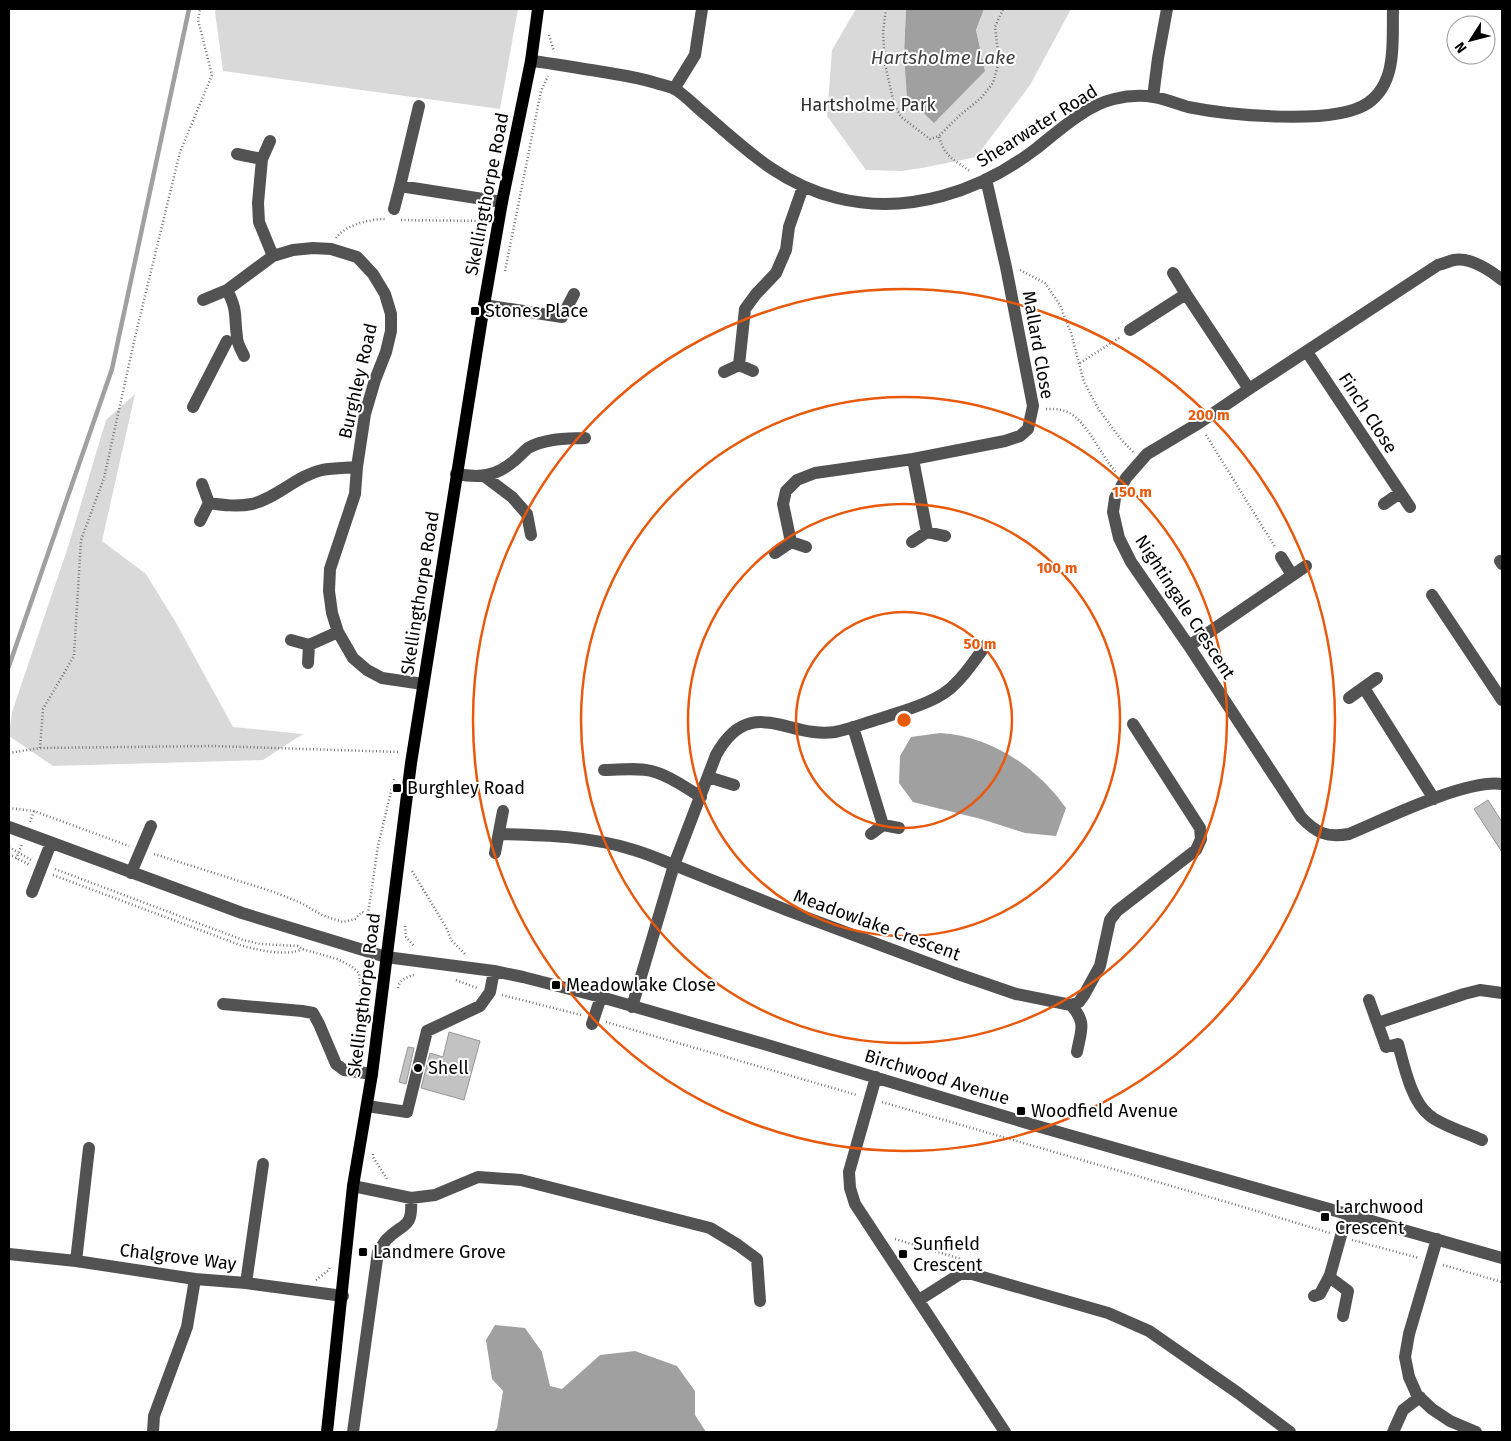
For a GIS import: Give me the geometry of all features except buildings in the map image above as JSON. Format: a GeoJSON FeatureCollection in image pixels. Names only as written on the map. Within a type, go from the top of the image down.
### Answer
{"type":"FeatureCollection","features":[{"type":"Feature","properties":{"kind":"main road","name":"Skellingthorpe Road"},"geometry":{"type":"LineString","coordinates":[[327,1432],[343,1296],[353,1186],[372,1074],[423,684],[484,304],[502,202],[531,61],[538,9]]}},
{"type":"Feature","properties":{"kind":"street"},"geometry":{"type":"LineString","coordinates":[[674,89],[694,55],[702,9]]}},
{"type":"Feature","properties":{"kind":"street"},"geometry":{"type":"LineString","coordinates":[[1154,97],[1158,58],[1167,9]]}},
{"type":"Feature","properties":{"kind":"street","name":"Shearwater Road"},"geometry":{"type":"LineString","coordinates":[[531,61],[635,76],[674,89],[760,162],[781,176],[803,187],[838,198],[871,204],[899,205],[934,198],[981,182],[1028,155],[1065,126],[1094,107],[1112,99],[1136,96],[1154,97],[1187,106],[1259,117],[1338,114],[1354,110],[1369,102],[1382,89],[1392,65],[1392,9]]}},
{"type":"Feature","properties":{"kind":"street"},"geometry":{"type":"LineString","coordinates":[[395,216],[400,186],[419,106]]}},
{"type":"Feature","properties":{"kind":"street"},"geometry":{"type":"LineString","coordinates":[[270,141],[262,159],[258,202],[259,222],[273,256]]}},
{"type":"Feature","properties":{"kind":"street"},"geometry":{"type":"LineString","coordinates":[[237,154],[262,159]]}},
{"type":"Feature","properties":{"kind":"street","name":"Mallard Close"},"geometry":{"type":"LineString","coordinates":[[791,542],[783,504],[786,491],[797,480],[815,473],[913,459],[1005,441],[1020,436],[1028,429],[1033,406],[1006,267],[981,182]]}},
{"type":"Feature","properties":{"kind":"street"},"geometry":{"type":"LineString","coordinates":[[400,186],[502,202]]}},
{"type":"Feature","properties":{"kind":"street"},"geometry":{"type":"LineString","coordinates":[[739,365],[745,309],[776,273],[786,250],[789,227],[803,187]]}},
{"type":"Feature","properties":{"kind":"street","name":"Burghley Road"},"geometry":{"type":"LineString","coordinates":[[203,300],[227,290],[273,256],[293,250],[313,248],[331,249],[357,257],[373,274],[385,294],[390,314],[391,332],[365,414],[355,494],[330,569],[329,591],[332,613],[338,632],[353,658],[367,670],[382,678],[423,684]]}},
{"type":"Feature","properties":{"kind":"street","name":"Nightingale Crescent"},"geometry":{"type":"LineString","coordinates":[[1502,280],[1494,273],[1473,262],[1455,260],[1438,266],[1199,423],[1148,454],[1126,478],[1116,498],[1113,512],[1119,538],[1131,562],[1189,646],[1301,817],[1312,829],[1335,836],[1349,834],[1466,788],[1486,783],[1502,784]]}},
{"type":"Feature","properties":{"kind":"street"},"geometry":{"type":"LineString","coordinates":[[1173,273],[1249,389]]}},
{"type":"Feature","properties":{"kind":"street"},"geometry":{"type":"LineString","coordinates":[[194,407],[226,341],[236,314],[233,301],[227,290]]}},
{"type":"Feature","properties":{"kind":"street"},"geometry":{"type":"LineString","coordinates":[[484,304],[562,317],[574,294]]}},
{"type":"Feature","properties":{"kind":"street"},"geometry":{"type":"LineString","coordinates":[[1130,330],[1186,294]]}},
{"type":"Feature","properties":{"kind":"street"},"geometry":{"type":"LineString","coordinates":[[226,341],[244,356]]}},
{"type":"Feature","properties":{"kind":"street","name":"Finch Close"},"geometry":{"type":"LineString","coordinates":[[1306,352],[1410,507]]}},
{"type":"Feature","properties":{"kind":"street"},"geometry":{"type":"LineString","coordinates":[[724,372],[739,365],[753,371]]}},
{"type":"Feature","properties":{"kind":"street"},"geometry":{"type":"LineString","coordinates":[[456,474],[484,476],[498,473],[528,449],[548,440],[585,438]]}},
{"type":"Feature","properties":{"kind":"street"},"geometry":{"type":"LineString","coordinates":[[913,459],[927,532]]}},
{"type":"Feature","properties":{"kind":"street"},"geometry":{"type":"LineString","coordinates":[[209,503],[232,506],[253,504],[295,481],[322,470],[358,467]]}},
{"type":"Feature","properties":{"kind":"street"},"geometry":{"type":"LineString","coordinates":[[484,476],[512,498],[527,514],[531,535]]}},
{"type":"Feature","properties":{"kind":"street"},"geometry":{"type":"LineString","coordinates":[[200,521],[209,503],[202,484]]}},
{"type":"Feature","properties":{"kind":"street"},"geometry":{"type":"LineString","coordinates":[[1384,504],[1400,493]]}},
{"type":"Feature","properties":{"kind":"street"},"geometry":{"type":"LineString","coordinates":[[912,542],[927,532],[945,536]]}},
{"type":"Feature","properties":{"kind":"street"},"geometry":{"type":"LineString","coordinates":[[775,553],[791,542],[806,546]]}},
{"type":"Feature","properties":{"kind":"street"},"geometry":{"type":"LineString","coordinates":[[1281,557],[1292,575]]}},
{"type":"Feature","properties":{"kind":"street"},"geometry":{"type":"LineString","coordinates":[[1189,646],[1306,566]]}},
{"type":"Feature","properties":{"kind":"street"},"geometry":{"type":"LineString","coordinates":[[1432,594],[1502,700]]}},
{"type":"Feature","properties":{"kind":"street"},"geometry":{"type":"LineString","coordinates":[[291,640],[309,645],[338,632]]}},
{"type":"Feature","properties":{"kind":"street"},"geometry":{"type":"LineString","coordinates":[[308,663],[309,645]]}},
{"type":"Feature","properties":{"kind":"street"},"geometry":{"type":"LineString","coordinates":[[632,1007],[674,865],[722,742],[733,732],[746,725],[763,722],[777,723],[816,732],[834,732],[926,703],[954,686],[986,645]]}},
{"type":"Feature","properties":{"kind":"street"},"geometry":{"type":"LineString","coordinates":[[1349,698],[1378,678]]}},
{"type":"Feature","properties":{"kind":"street"},"geometry":{"type":"LineString","coordinates":[[1364,688],[1434,799]]}},
{"type":"Feature","properties":{"kind":"street"},"geometry":{"type":"LineString","coordinates":[[1077,1052],[1082,1026],[1081,1016],[1071,1005],[1079,1002],[1100,966],[1110,920],[1117,910],[1196,850],[1201,839],[1200,828],[1133,724]]}},
{"type":"Feature","properties":{"kind":"street"},"geometry":{"type":"LineString","coordinates":[[853,727],[883,825]]}},
{"type":"Feature","properties":{"kind":"street"},"geometry":{"type":"LineString","coordinates":[[604,770],[628,769],[654,772],[673,780],[701,796]]}},
{"type":"Feature","properties":{"kind":"street"},"geometry":{"type":"LineString","coordinates":[[708,777],[734,785]]}},
{"type":"Feature","properties":{"kind":"street"},"geometry":{"type":"LineString","coordinates":[[494,853],[503,812]]}},
{"type":"Feature","properties":{"kind":"street"},"geometry":{"type":"LineString","coordinates":[[871,834],[883,825],[899,828]]}},
{"type":"Feature","properties":{"kind":"street"},"geometry":{"type":"LineString","coordinates":[[131,873],[151,826]]}},
{"type":"Feature","properties":{"kind":"street","name":"Birchwood Avenue"},"geometry":{"type":"LineString","coordinates":[[9,827],[242,913],[386,957],[523,976],[601,997],[1047,1129],[1502,1258]]}},
{"type":"Feature","properties":{"kind":"street","name":"Meadowlake Crescent"},"geometry":{"type":"LineString","coordinates":[[499,834],[544,835],[584,839],[633,850],[790,912],[955,973],[1016,994],[1071,1005]]}},
{"type":"Feature","properties":{"kind":"street"},"geometry":{"type":"LineString","coordinates":[[32,892],[51,843]]}},
{"type":"Feature","properties":{"kind":"street"},"geometry":{"type":"LineString","coordinates":[[366,1106],[407,1112],[427,1030],[480,1006],[490,992],[494,971]]}},
{"type":"Feature","properties":{"kind":"street"},"geometry":{"type":"LineString","coordinates":[[1378,1024],[1464,994],[1480,990],[1502,992]]}},
{"type":"Feature","properties":{"kind":"street"},"geometry":{"type":"LineString","coordinates":[[592,1020],[601,997]]}},
{"type":"Feature","properties":{"kind":"street"},"geometry":{"type":"LineString","coordinates":[[1369,1000],[1386,1047],[1398,1044],[1418,1102],[1430,1116],[1482,1140]]}},
{"type":"Feature","properties":{"kind":"street"},"geometry":{"type":"LineString","coordinates":[[223,1004],[302,1010],[313,1013],[336,1064],[344,1070],[372,1074]]}},
{"type":"Feature","properties":{"kind":"street"},"geometry":{"type":"LineString","coordinates":[[876,1077],[850,1172],[850,1188],[856,1204],[1005,1432]]}},
{"type":"Feature","properties":{"kind":"street"},"geometry":{"type":"LineString","coordinates":[[76,1261],[89,1148]]}},
{"type":"Feature","properties":{"kind":"street"},"geometry":{"type":"LineString","coordinates":[[246,1283],[263,1164]]}},
{"type":"Feature","properties":{"kind":"street"},"geometry":{"type":"LineString","coordinates":[[353,1186],[411,1198],[434,1195],[478,1177],[521,1180],[710,1228],[738,1245],[757,1260],[760,1301]]}},
{"type":"Feature","properties":{"kind":"street"},"geometry":{"type":"LineString","coordinates":[[353,1432],[378,1252],[387,1239],[408,1224],[412,1208],[411,1198]]}},
{"type":"Feature","properties":{"kind":"street"},"geometry":{"type":"LineString","coordinates":[[1314,1296],[1320,1294],[1330,1276],[1347,1214]]}},
{"type":"Feature","properties":{"kind":"street"},"geometry":{"type":"LineString","coordinates":[[1437,1239],[1409,1334],[1405,1357],[1409,1377],[1420,1397],[1432,1409],[1450,1421],[1476,1432]]}},
{"type":"Feature","properties":{"kind":"street","name":"Chalgrove Way"},"geometry":{"type":"LineString","coordinates":[[9,1254],[76,1261],[194,1279],[246,1283],[343,1296]]}},
{"type":"Feature","properties":{"kind":"street"},"geometry":{"type":"LineString","coordinates":[[919,1300],[960,1274],[972,1274],[1108,1313],[1150,1331],[1290,1432]]}},
{"type":"Feature","properties":{"kind":"street"},"geometry":{"type":"LineString","coordinates":[[1330,1276],[1348,1291],[1343,1316]]}},
{"type":"Feature","properties":{"kind":"street"},"geometry":{"type":"LineString","coordinates":[[153,1432],[154,1416],[187,1327],[194,1279]]}},
{"type":"Feature","properties":{"kind":"street"},"geometry":{"type":"LineString","coordinates":[[1393,1432],[1404,1410],[1420,1397]]}},
{"type":"Feature","properties":{"kind":"path"},"geometry":{"type":"LineString","coordinates":[[40,748],[44,709],[74,656],[81,540],[104,478],[135,337],[180,152],[212,75],[198,20],[200,9]]}},
{"type":"Feature","properties":{"kind":"path"},"geometry":{"type":"LineString","coordinates":[[886,9],[883,32],[885,64],[894,104],[901,117],[930,139],[939,136],[981,98],[993,83],[999,61],[995,27],[1003,9]]}},
{"type":"Feature","properties":{"kind":"path"},"geometry":{"type":"LineString","coordinates":[[550,28],[549,37],[554,52]]}},
{"type":"Feature","properties":{"kind":"path"},"geometry":{"type":"LineString","coordinates":[[503,279],[541,91],[548,78]]}},
{"type":"Feature","properties":{"kind":"path"},"geometry":{"type":"LineString","coordinates":[[939,136],[944,150],[954,161],[971,171],[981,182]]}},
{"type":"Feature","properties":{"kind":"path"},"geometry":{"type":"LineString","coordinates":[[331,249],[338,236],[371,220],[395,216],[489,221]]}},
{"type":"Feature","properties":{"kind":"path"},"geometry":{"type":"LineString","coordinates":[[1006,267],[1022,271],[1045,283],[1060,305],[1080,362],[1084,382],[1099,410],[1120,438],[1142,460]]}},
{"type":"Feature","properties":{"kind":"path"},"geometry":{"type":"LineString","coordinates":[[1080,362],[1130,330]]}},
{"type":"Feature","properties":{"kind":"path"},"geometry":{"type":"LineString","coordinates":[[1033,406],[1062,410],[1071,413],[1079,419],[1104,459],[1115,471],[1126,478]]}},
{"type":"Feature","properties":{"kind":"path"},"geometry":{"type":"LineString","coordinates":[[1199,423],[1281,557]]}},
{"type":"Feature","properties":{"kind":"path"},"geometry":{"type":"LineString","coordinates":[[9,753],[40,748],[213,746],[413,752]]}},
{"type":"Feature","properties":{"kind":"path"},"geometry":{"type":"LineString","coordinates":[[9,808],[34,811],[142,850],[274,892],[301,902],[324,916],[343,922],[355,919],[362,912],[368,914],[378,846],[396,771]]}},
{"type":"Feature","properties":{"kind":"path"},"geometry":{"type":"LineString","coordinates":[[9,847],[42,867],[244,940],[260,944],[298,946],[302,950],[337,959],[351,966],[358,973],[361,991],[359,1010]]}},
{"type":"Feature","properties":{"kind":"path"},"geometry":{"type":"LineString","coordinates":[[9,854],[240,945],[259,950],[297,952],[302,950]]}},
{"type":"Feature","properties":{"kind":"path"},"geometry":{"type":"LineString","coordinates":[[412,871],[446,927],[451,940],[469,958]]}},
{"type":"Feature","properties":{"kind":"path"},"geometry":{"type":"LineString","coordinates":[[405,924],[406,937],[419,951]]}},
{"type":"Feature","properties":{"kind":"path"},"geometry":{"type":"LineString","coordinates":[[397,990],[398,984],[405,978],[416,974]]}},
{"type":"Feature","properties":{"kind":"path"},"geometry":{"type":"LineString","coordinates":[[453,979],[480,990]]}},
{"type":"Feature","properties":{"kind":"path"},"geometry":{"type":"LineString","coordinates":[[499,994],[860,1096]]}},
{"type":"Feature","properties":{"kind":"path"},"geometry":{"type":"LineString","coordinates":[[879,1102],[1417,1257]]}},
{"type":"Feature","properties":{"kind":"path"},"geometry":{"type":"LineString","coordinates":[[875,1233],[966,1261],[972,1274]]}},
{"type":"Feature","properties":{"kind":"path"},"geometry":{"type":"LineString","coordinates":[[1442,1265],[1502,1282]]}},
{"type":"Feature","properties":{"kind":"green space"},"geometry":{"type":"Polygon","coordinates":[[[216,9],[518,9],[500,109],[223,71],[216,9]]]}},
{"type":"Feature","properties":{"kind":"green space","name":"Hartsholme Park"},"geometry":{"type":"Polygon","coordinates":[[[856,9],[906,9],[904,54],[985,71],[976,30],[984,9],[1071,9],[1030,85],[976,157],[901,171],[866,170],[827,116],[832,50],[856,9]]]}},
{"type":"Feature","properties":{"kind":"green space"},"geometry":{"type":"Polygon","coordinates":[[[135,394],[102,541],[146,574],[175,621],[233,727],[303,734],[263,760],[53,766],[9,736],[12,712],[69,544],[106,420],[135,394]]]}},
{"type":"Feature","properties":{"kind":"water","name":"Hartsholme Lake"},"geometry":{"type":"Polygon","coordinates":[[[906,9],[984,9],[976,30],[985,71],[934,123],[907,97],[904,54],[906,9]]]}},
{"type":"Feature","properties":{"kind":"water"},"geometry":{"type":"Polygon","coordinates":[[[940,733],[959,735],[995,747],[1027,767],[1041,779],[1066,808],[1056,836],[1025,833],[981,819],[913,802],[899,783],[900,756],[911,737],[940,733]]]}},
{"type":"Feature","properties":{"kind":"water"},"geometry":{"type":"Polygon","coordinates":[[[495,1325],[525,1328],[542,1352],[550,1386],[562,1389],[600,1355],[635,1351],[677,1366],[695,1391],[695,1415],[706,1432],[494,1432],[497,1428],[503,1391],[492,1379],[486,1340],[495,1325]]]}},
{"type":"Feature","properties":{"kind":"waterway"},"geometry":{"type":"LineString","coordinates":[[9,666],[112,369],[189,9]]}},
{"type":"Feature","properties":{"kind":"place","name":"Stones Place"},"geometry":{"type":"Point","coordinates":[475,311]}},
{"type":"Feature","properties":{"kind":"place","name":"Burghley Road"},"geometry":{"type":"Point","coordinates":[397,788]}},
{"type":"Feature","properties":{"kind":"place","name":"Meadowlake Close"},"geometry":{"type":"Point","coordinates":[556,985]}},
{"type":"Feature","properties":{"kind":"place","name":"Shell"},"geometry":{"type":"Point","coordinates":[418,1068]}},
{"type":"Feature","properties":{"kind":"place","name":"Woodfield Avenue"},"geometry":{"type":"Point","coordinates":[1021,1111]}},
{"type":"Feature","properties":{"kind":"place","name":"Larchwood Crescent"},"geometry":{"type":"Point","coordinates":[1325,1217]}},
{"type":"Feature","properties":{"kind":"place","name":"Landmere Grove"},"geometry":{"type":"Point","coordinates":[363,1252]}},
{"type":"Feature","properties":{"kind":"place","name":"Sunfield Crescent"},"geometry":{"type":"Point","coordinates":[903,1254]}}]}
